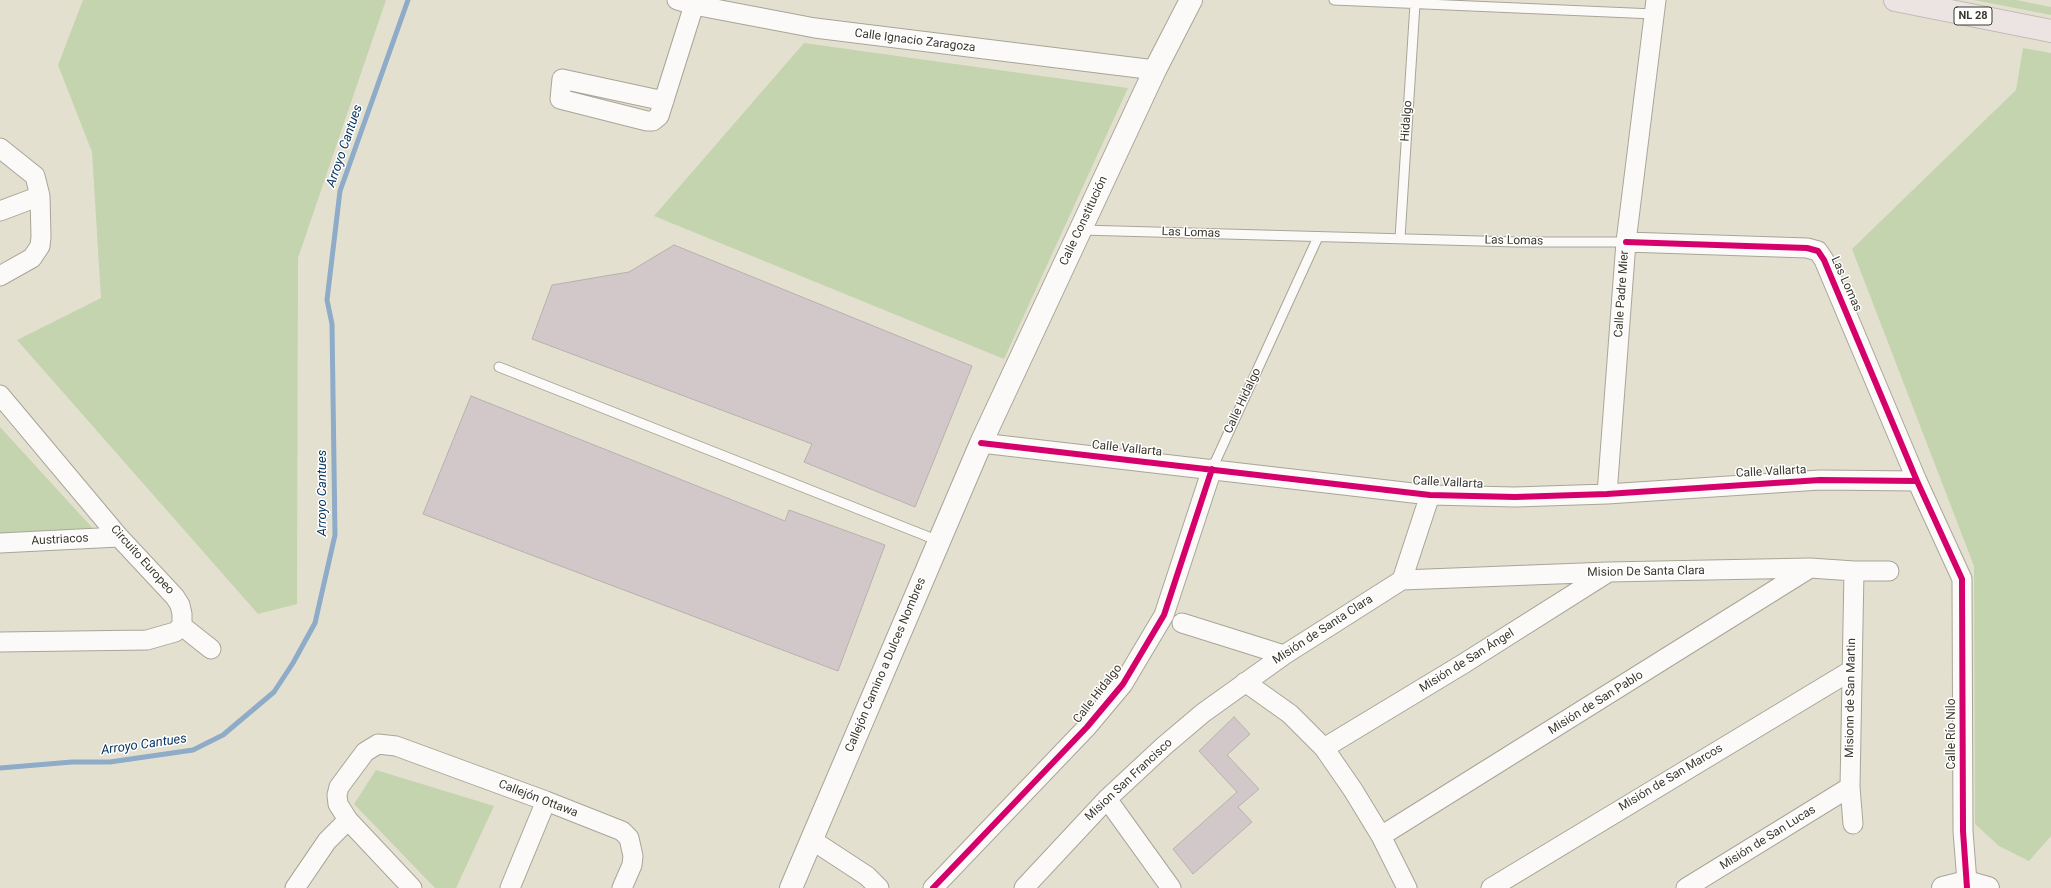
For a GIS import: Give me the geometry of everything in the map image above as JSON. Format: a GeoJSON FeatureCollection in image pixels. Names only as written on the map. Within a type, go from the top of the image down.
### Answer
{"type":"FeatureCollection","features":[{"type":"Feature","properties":{"kind":"main road","name":"Calle Constitución"},"geometry":{"type":"LineString","coordinates":[[981,443],[1155,70],[1191,0]]}},
{"type":"Feature","properties":{"kind":"main road","name":"NL 28"},"geometry":{"type":"LineString","coordinates":[[1895,0],[2051,31]]}},
{"type":"Feature","properties":{"kind":"main road","name":"Callejón Camino a Dulces Nombres"},"geometry":{"type":"LineString","coordinates":[[791,888],[981,443]]}},
{"type":"Feature","properties":{"kind":"main road"},"geometry":{"type":"LineString","coordinates":[[1943,888],[1967,885],[1988,888]]}},
{"type":"Feature","properties":{"kind":"street","name":"Calle Ignacio Zaragoza"},"geometry":{"type":"LineString","coordinates":[[685,2],[815,28],[1155,70]]}},
{"type":"Feature","properties":{"kind":"street"},"geometry":{"type":"LineString","coordinates":[[664,101],[562,79],[560,99],[646,121],[653,121],[659,116],[664,101],[685,2]]}},
{"type":"Feature","properties":{"kind":"street","name":"Calle Padre Mier"},"geometry":{"type":"LineString","coordinates":[[1607,494],[1626,242],[1655,7]]}},
{"type":"Feature","properties":{"kind":"street"},"geometry":{"type":"LineString","coordinates":[[0,148],[35,176],[40,196],[41,237],[36,252],[32,258],[0,276]]}},
{"type":"Feature","properties":{"kind":"street"},"geometry":{"type":"LineString","coordinates":[[0,211],[40,196]]}},
{"type":"Feature","properties":{"kind":"street","name":"Las Lomas"},"geometry":{"type":"LineString","coordinates":[[1626,242],[1808,248],[1818,251],[1824,260],[1917,481]]}},
{"type":"Feature","properties":{"kind":"street","name":"Circuito Europeo"},"geometry":{"type":"LineString","coordinates":[[0,395],[119,537],[175,597],[180,605],[182,626]]}},
{"type":"Feature","properties":{"kind":"street","name":"Calle Vallarta"},"geometry":{"type":"LineString","coordinates":[[981,443],[1430,495],[1516,497],[1607,494],[1820,480],[1917,481]]}},
{"type":"Feature","properties":{"kind":"street","name":"Calle Hidalgo"},"geometry":{"type":"LineString","coordinates":[[933,888],[1087,727],[1123,684],[1164,615],[1212,469]]}},
{"type":"Feature","properties":{"kind":"street","name":"Calle Río Nilo"},"geometry":{"type":"LineString","coordinates":[[1917,481],[1962,579],[1964,831],[1967,885]]}},
{"type":"Feature","properties":{"kind":"street"},"geometry":{"type":"LineString","coordinates":[[1402,580],[1430,495]]}},
{"type":"Feature","properties":{"kind":"street","name":"Austriacos"},"geometry":{"type":"LineString","coordinates":[[0,543],[119,537]]}},
{"type":"Feature","properties":{"kind":"street","name":"Mision De Santa Clara"},"geometry":{"type":"LineString","coordinates":[[1402,580],[1608,572],[1810,568],[1854,571],[1889,570]]}},
{"type":"Feature","properties":{"kind":"street","name":"Misión de San Pablo"},"geometry":{"type":"LineString","coordinates":[[1381,836],[1810,568]]}},
{"type":"Feature","properties":{"kind":"street","name":"Misionn de San Martin"},"geometry":{"type":"LineString","coordinates":[[1853,824],[1850,787],[1854,571]]}},
{"type":"Feature","properties":{"kind":"street","name":"Misión de San Ángel"},"geometry":{"type":"LineString","coordinates":[[1324,748],[1463,664],[1608,572]]}},
{"type":"Feature","properties":{"kind":"street","name":"Misión de Santa Clara"},"geometry":{"type":"LineString","coordinates":[[1245,682],[1284,655],[1402,580]]}},
{"type":"Feature","properties":{"kind":"street"},"geometry":{"type":"LineString","coordinates":[[1182,623],[1284,655]]}},
{"type":"Feature","properties":{"kind":"street"},"geometry":{"type":"LineString","coordinates":[[0,642],[147,640],[175,632],[182,626],[211,649]]}},
{"type":"Feature","properties":{"kind":"street","name":"Misión de San Marcos"},"geometry":{"type":"LineString","coordinates":[[1490,888],[1852,670]]}},
{"type":"Feature","properties":{"kind":"street"},"geometry":{"type":"LineString","coordinates":[[1245,682],[1290,714],[1324,748],[1353,790],[1381,836],[1407,888]]}},
{"type":"Feature","properties":{"kind":"street","name":"Mision San Francisco"},"geometry":{"type":"LineString","coordinates":[[1024,888],[1107,799],[1164,746],[1245,682]]}},
{"type":"Feature","properties":{"kind":"street","name":"Callejón Ottawa"},"geometry":{"type":"LineString","coordinates":[[412,888],[348,820],[338,804],[337,795],[339,787],[364,752],[378,744],[396,746],[546,801],[622,832],[629,838],[633,856],[632,865],[622,888]]}},
{"type":"Feature","properties":{"kind":"street","name":"Misión de San Lucas"},"geometry":{"type":"LineString","coordinates":[[1686,888],[1850,787]]}},
{"type":"Feature","properties":{"kind":"street"},"geometry":{"type":"LineString","coordinates":[[1107,799],[1167,886]]}},
{"type":"Feature","properties":{"kind":"street"},"geometry":{"type":"LineString","coordinates":[[510,888],[546,801]]}},
{"type":"Feature","properties":{"kind":"street"},"geometry":{"type":"LineString","coordinates":[[295,888],[327,841],[348,820]]}},
{"type":"Feature","properties":{"kind":"street"},"geometry":{"type":"LineString","coordinates":[[812,840],[867,876],[879,888]]}},
{"type":"Feature","properties":{"kind":"lane"},"geometry":{"type":"LineString","coordinates":[[1334,0],[1415,4],[1655,7]]}},
{"type":"Feature","properties":{"kind":"lane","name":"Hidalgo"},"geometry":{"type":"LineString","coordinates":[[1400,238],[1415,4]]}},
{"type":"Feature","properties":{"kind":"lane","name":"Las Lomas"},"geometry":{"type":"LineString","coordinates":[[1080,230],[1516,242],[1626,242]]}},
{"type":"Feature","properties":{"kind":"lane","name":"Calle Hidalgo"},"geometry":{"type":"LineString","coordinates":[[1212,469],[1318,237]]}},
{"type":"Feature","properties":{"kind":"lane"},"geometry":{"type":"LineString","coordinates":[[499,367],[939,541]]}},
{"type":"Feature","properties":{"kind":"green space"},"geometry":{"type":"Polygon","coordinates":[[[83,0],[386,0],[298,258],[297,604],[258,614],[17,340],[101,298],[92,152],[58,65],[83,0]]]}},
{"type":"Feature","properties":{"kind":"green space"},"geometry":{"type":"Polygon","coordinates":[[[1974,0],[2016,0],[2051,7],[2051,15],[1974,0]]]}},
{"type":"Feature","properties":{"kind":"green space"},"geometry":{"type":"Polygon","coordinates":[[[804,43],[1128,88],[1004,359],[654,216],[804,43]]]}},
{"type":"Feature","properties":{"kind":"green space"},"geometry":{"type":"Polygon","coordinates":[[[2023,48],[2051,53],[2051,836],[2029,861],[1999,846],[1975,824],[1974,566],[1852,249],[2016,90],[2023,48]]]}},
{"type":"Feature","properties":{"kind":"green space"},"geometry":{"type":"Polygon","coordinates":[[[0,427],[98,534],[0,539],[0,427]]]}},
{"type":"Feature","properties":{"kind":"green space"},"geometry":{"type":"Polygon","coordinates":[[[376,770],[494,806],[456,888],[435,888],[354,804],[376,770]]]}},
{"type":"Feature","properties":{"kind":"building"},"geometry":{"type":"Polygon","coordinates":[[[674,245],[972,366],[915,507],[804,462],[812,444],[532,339],[552,285],[629,272],[674,245]]]}},
{"type":"Feature","properties":{"kind":"building"},"geometry":{"type":"Polygon","coordinates":[[[471,396],[785,521],[789,510],[885,545],[838,671],[423,514],[471,396]]]}},
{"type":"Feature","properties":{"kind":"building"},"geometry":{"type":"Polygon","coordinates":[[[1234,717],[1250,734],[1227,755],[1259,789],[1238,807],[1252,822],[1193,874],[1173,849],[1237,792],[1199,751],[1234,717]]]}},
{"type":"Feature","properties":{"kind":"waterway","name":"Arroyo Cantues"},"geometry":{"type":"LineString","coordinates":[[0,768],[72,762],[110,762],[193,750],[223,735],[274,692],[293,663],[315,623],[335,535],[332,324],[327,300],[340,191],[408,0]]}},
{"type":"Feature","properties":{"kind":"cycle path"},"geometry":{"type":"LineString","coordinates":[[1626,242],[1807,248],[1818,251],[1824,260],[1917,481],[1962,579],[1963,831],[1967,888]]}},
{"type":"Feature","properties":{"kind":"cycle path"},"geometry":{"type":"LineString","coordinates":[[981,443],[1430,495],[1515,497],[1607,494],[1820,480],[1917,481]]}},
{"type":"Feature","properties":{"kind":"cycle path"},"geometry":{"type":"LineString","coordinates":[[933,888],[1087,727],[1123,684],[1164,615],[1212,469]]}}]}
